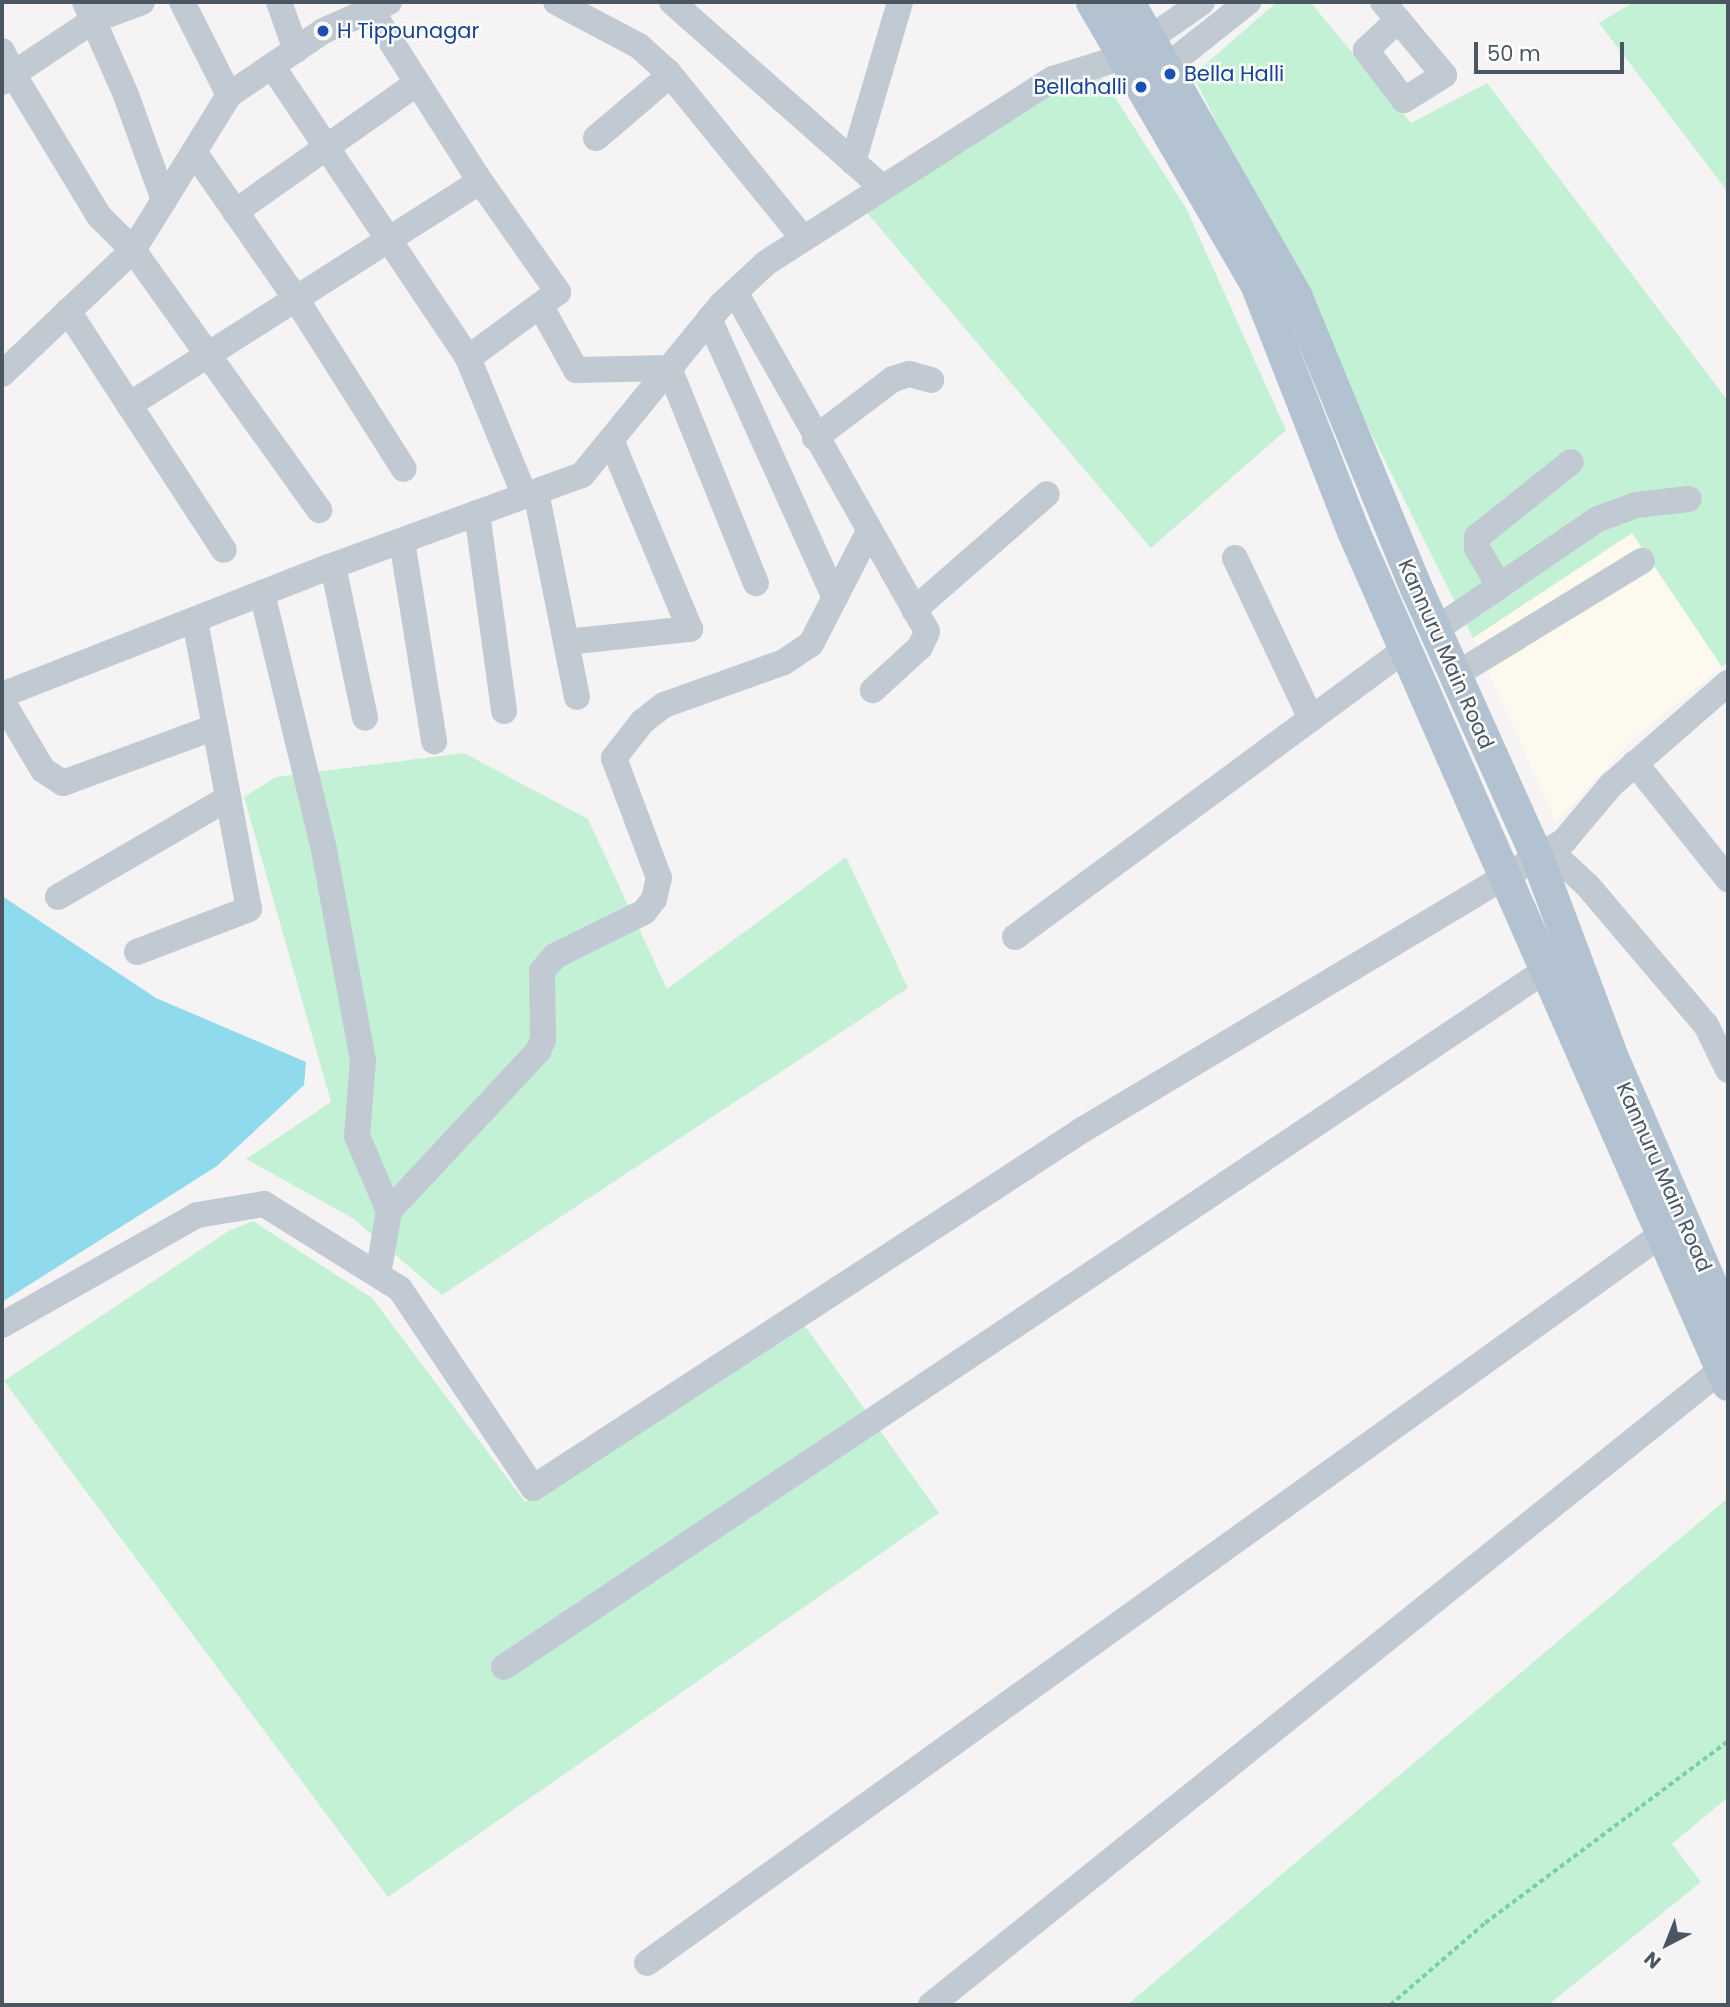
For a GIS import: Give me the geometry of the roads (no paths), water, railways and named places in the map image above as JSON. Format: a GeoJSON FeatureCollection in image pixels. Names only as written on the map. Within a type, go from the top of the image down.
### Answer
{"type":"FeatureCollection","features":[{"type":"Feature","properties":{"kind":"main road"},"geometry":{"type":"LineString","coordinates":[[1092,2],[1257,286],[1353,531],[1725,1377]]}},
{"type":"Feature","properties":{"kind":"main road","name":"Kannuru Main Road"},"geometry":{"type":"LineString","coordinates":[[1128,2],[1296,297],[1435,630],[1542,852],[1611,1055],[1728,1324]]}},
{"type":"Feature","properties":{"kind":"street"},"geometry":{"type":"LineString","coordinates":[[142,2],[90,11],[5,69],[99,216],[133,250],[210,354],[319,510]]}},
{"type":"Feature","properties":{"kind":"street"},"geometry":{"type":"LineString","coordinates":[[182,2],[229,95]]}},
{"type":"Feature","properties":{"kind":"street"},"geometry":{"type":"LineString","coordinates":[[279,2],[296,50]]}},
{"type":"Feature","properties":{"kind":"street"},"geometry":{"type":"LineString","coordinates":[[556,2],[639,46],[670,75],[803,239]]}},
{"type":"Feature","properties":{"kind":"street"},"geometry":{"type":"LineString","coordinates":[[672,2],[882,187]]}},
{"type":"Feature","properties":{"kind":"street"},"geometry":{"type":"LineString","coordinates":[[853,162],[900,2]]}},
{"type":"Feature","properties":{"kind":"street"},"geometry":{"type":"LineString","coordinates":[[1159,54],[1202,2]]}},
{"type":"Feature","properties":{"kind":"street"},"geometry":{"type":"LineString","coordinates":[[215,727],[63,783],[43,770],[2,698],[262,593],[582,475],[709,319],[735,292],[803,239],[1053,79],[1123,57],[1159,54],[1248,2]]}},
{"type":"Feature","properties":{"kind":"street"},"geometry":{"type":"LineString","coordinates":[[2,374],[133,250],[229,95],[296,50],[380,6],[417,83],[480,181],[558,292],[467,358]]}},
{"type":"Feature","properties":{"kind":"street"},"geometry":{"type":"LineString","coordinates":[[90,11],[164,200]]}},
{"type":"Feature","properties":{"kind":"street"},"geometry":{"type":"LineString","coordinates":[[272,66],[467,358],[531,494],[577,697]]}},
{"type":"Feature","properties":{"kind":"street"},"geometry":{"type":"LineString","coordinates":[[596,138],[670,75]]}},
{"type":"Feature","properties":{"kind":"street"},"geometry":{"type":"LineString","coordinates":[[235,212],[417,83]]}},
{"type":"Feature","properties":{"kind":"street"},"geometry":{"type":"LineString","coordinates":[[194,152],[296,299],[404,469]]}},
{"type":"Feature","properties":{"kind":"street"},"geometry":{"type":"LineString","coordinates":[[129,405],[480,181]]}},
{"type":"Feature","properties":{"kind":"street"},"geometry":{"type":"LineString","coordinates":[[735,292],[868,533],[927,632],[920,647],[873,690]]}},
{"type":"Feature","properties":{"kind":"street"},"geometry":{"type":"LineString","coordinates":[[540,305],[576,370],[669,368]]}},
{"type":"Feature","properties":{"kind":"street"},"geometry":{"type":"LineString","coordinates":[[68,311],[224,550]]}},
{"type":"Feature","properties":{"kind":"street"},"geometry":{"type":"LineString","coordinates":[[709,319],[835,598]]}},
{"type":"Feature","properties":{"kind":"street"},"geometry":{"type":"LineString","coordinates":[[669,368],[756,583]]}},
{"type":"Feature","properties":{"kind":"street"},"geometry":{"type":"LineString","coordinates":[[816,438],[893,379],[909,374],[931,380]]}},
{"type":"Feature","properties":{"kind":"street"},"geometry":{"type":"LineString","coordinates":[[566,642],[690,629],[611,440]]}},
{"type":"Feature","properties":{"kind":"street"},"geometry":{"type":"LineString","coordinates":[[1499,586],[1476,548],[1477,537],[1571,462]]}},
{"type":"Feature","properties":{"kind":"street"},"geometry":{"type":"LineString","coordinates":[[914,610],[1046,494]]}},
{"type":"Feature","properties":{"kind":"street"},"geometry":{"type":"LineString","coordinates":[[1435,630],[1598,519],[1636,505],[1689,499]]}},
{"type":"Feature","properties":{"kind":"street"},"geometry":{"type":"LineString","coordinates":[[477,513],[505,711]]}},
{"type":"Feature","properties":{"kind":"street"},"geometry":{"type":"LineString","coordinates":[[388,1211],[538,1051],[543,1040],[542,971],[555,956],[644,912],[654,899],[659,878],[614,758],[642,722],[664,705],[784,662],[811,644],[868,533]]}},
{"type":"Feature","properties":{"kind":"street"},"geometry":{"type":"LineString","coordinates":[[402,541],[434,741]]}},
{"type":"Feature","properties":{"kind":"street"},"geometry":{"type":"LineString","coordinates":[[1235,558],[1311,719]]}},
{"type":"Feature","properties":{"kind":"street"},"geometry":{"type":"LineString","coordinates":[[1455,675],[1642,561]]}},
{"type":"Feature","properties":{"kind":"street"},"geometry":{"type":"LineString","coordinates":[[333,566],[365,718]]}},
{"type":"Feature","properties":{"kind":"street"},"geometry":{"type":"LineString","coordinates":[[262,593],[324,850],[363,1060],[356,1136],[388,1211],[378,1275]]}},
{"type":"Feature","properties":{"kind":"street"},"geometry":{"type":"LineString","coordinates":[[137,951],[248,909],[195,620]]}},
{"type":"Feature","properties":{"kind":"street"},"geometry":{"type":"LineString","coordinates":[[1015,937],[1406,649]]}},
{"type":"Feature","properties":{"kind":"street"},"geometry":{"type":"LineString","coordinates":[[2,1325],[197,1214],[264,1204],[400,1289],[533,1488],[1084,1129],[1504,874],[1564,841],[1635,763],[1728,683]]}},
{"type":"Feature","properties":{"kind":"street"},"geometry":{"type":"LineString","coordinates":[[1635,763],[1728,879]]}},
{"type":"Feature","properties":{"kind":"street"},"geometry":{"type":"LineString","coordinates":[[58,897],[228,798]]}},
{"type":"Feature","properties":{"kind":"street"},"geometry":{"type":"LineString","coordinates":[[1542,852],[1588,886],[1723,1044],[1728,1070]]}},
{"type":"Feature","properties":{"kind":"street"},"geometry":{"type":"LineString","coordinates":[[505,1667],[1546,970]]}},
{"type":"Feature","properties":{"kind":"street"},"geometry":{"type":"LineString","coordinates":[[647,1963],[1661,1235]]}},
{"type":"Feature","properties":{"kind":"street"},"geometry":{"type":"LineString","coordinates":[[931,2005],[1725,1377]]}},
{"type":"Feature","properties":{"kind":"water"},"geometry":{"type":"Polygon","coordinates":[[[2,896],[156,998],[306,1062],[304,1085],[217,1166],[2,1302],[2,896]]]}},
{"type":"Feature","properties":{"kind":"place","name":"H Tippunagar"},"geometry":{"type":"Point","coordinates":[323,31]}},
{"type":"Feature","properties":{"kind":"place","name":"Bella Halli"},"geometry":{"type":"Point","coordinates":[1170,74]}},
{"type":"Feature","properties":{"kind":"place","name":"Bellahalli"},"geometry":{"type":"Point","coordinates":[1141,87]}}]}
